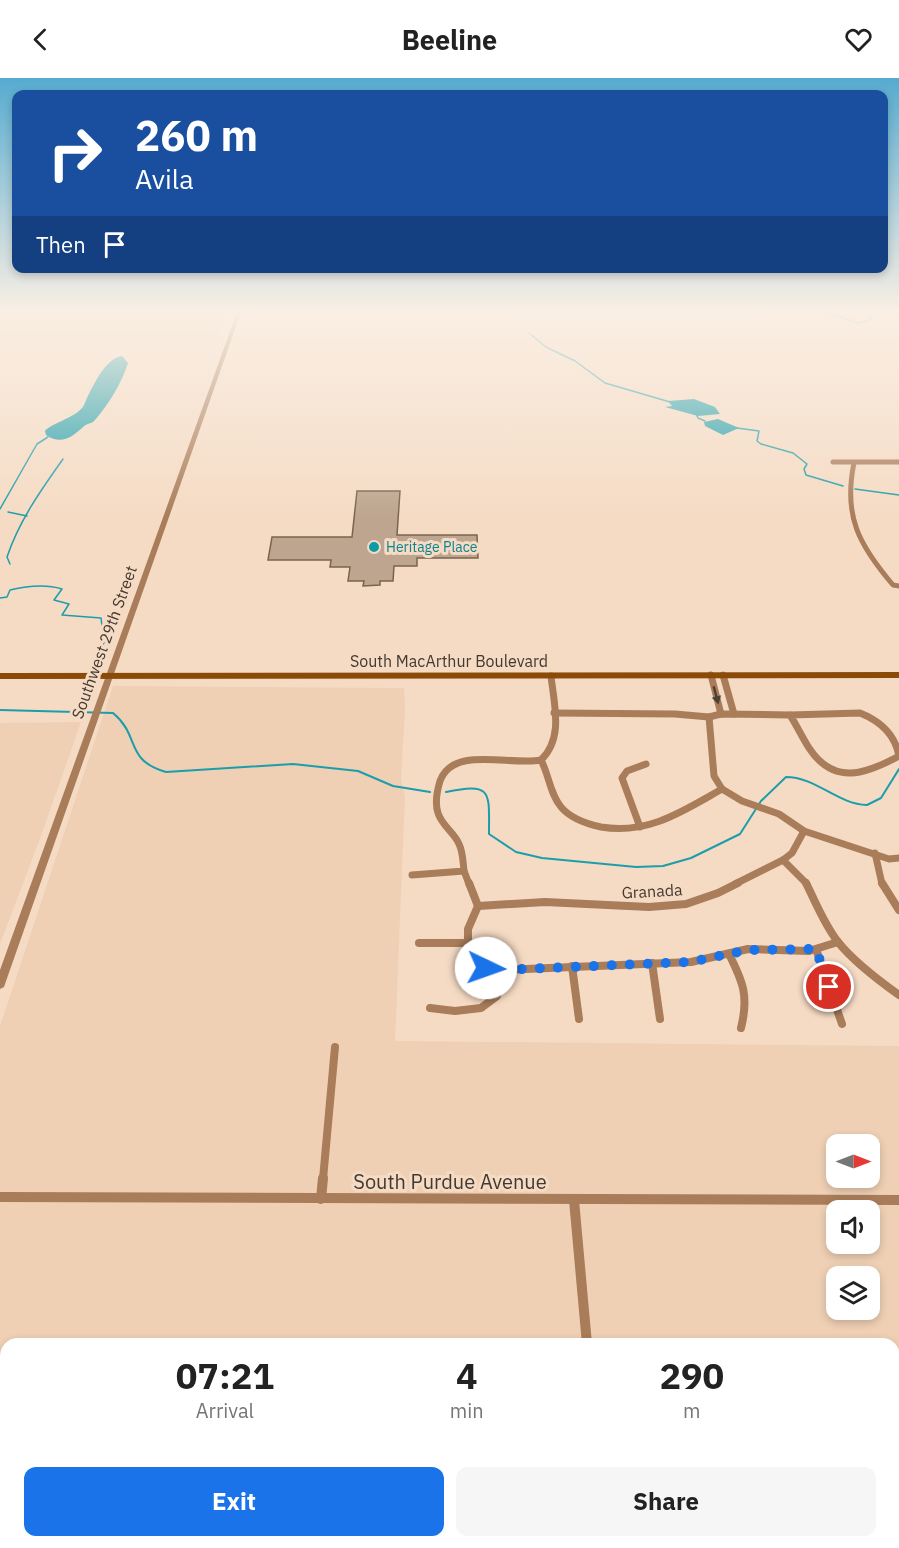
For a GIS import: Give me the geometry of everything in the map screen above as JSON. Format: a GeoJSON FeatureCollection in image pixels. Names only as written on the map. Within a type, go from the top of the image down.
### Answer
{"type":"FeatureCollection","features":[{"type":"Feature","properties":{"kind":"main road","name":"South MacArthur Boulevard"},"geometry":{"type":"LineString","coordinates":[[0,676],[899,675]]}},
{"type":"Feature","properties":{"kind":"street","name":"Southwest 29th Street"},"geometry":{"type":"LineString","coordinates":[[0,984],[214,381]]}},
{"type":"Feature","properties":{"kind":"street"},"geometry":{"type":"LineString","coordinates":[[833,462],[899,462]]}},
{"type":"Feature","properties":{"kind":"street"},"geometry":{"type":"LineString","coordinates":[[854,463],[849,480],[848,500],[851,518],[870,556],[893,585],[899,586]]}},
{"type":"Feature","properties":{"kind":"street"},"geometry":{"type":"LineString","coordinates":[[711,675],[721,714]]}},
{"type":"Feature","properties":{"kind":"street"},"geometry":{"type":"LineString","coordinates":[[723,675],[734,714]]}},
{"type":"Feature","properties":{"kind":"street"},"geometry":{"type":"LineString","coordinates":[[551,676],[555,742],[551,754],[542,760],[523,764],[466,759],[452,763],[442,771],[437,801],[438,813],[459,843],[464,871],[478,906],[468,929],[468,943],[474,956],[486,968],[501,970],[691,962],[759,948],[816,949],[838,942]]}},
{"type":"Feature","properties":{"kind":"street"},"geometry":{"type":"LineString","coordinates":[[554,713],[675,714],[709,717],[721,714],[860,713],[876,719],[893,738],[899,756],[855,776],[830,769],[810,749],[790,714]]}},
{"type":"Feature","properties":{"kind":"street"},"geometry":{"type":"LineString","coordinates":[[709,717],[714,776],[722,789],[731,795],[778,814],[804,831],[867,853],[875,853],[889,859],[899,858]]}},
{"type":"Feature","properties":{"kind":"street"},"geometry":{"type":"LineString","coordinates":[[542,760],[549,773],[557,801],[573,817],[601,828],[640,827],[661,822],[722,789]]}},
{"type":"Feature","properties":{"kind":"street"},"geometry":{"type":"LineString","coordinates":[[640,827],[622,778],[627,771],[646,764]]}},
{"type":"Feature","properties":{"kind":"street","name":"Granada"},"geometry":{"type":"LineString","coordinates":[[478,906],[545,902],[649,907],[687,904],[718,893],[783,861],[792,853],[804,831]]}},
{"type":"Feature","properties":{"kind":"street"},"geometry":{"type":"LineString","coordinates":[[875,853],[883,887],[899,910]]}},
{"type":"Feature","properties":{"kind":"street"},"geometry":{"type":"LineString","coordinates":[[783,861],[806,883],[823,919],[838,942],[880,981],[899,995]]}},
{"type":"Feature","properties":{"kind":"street"},"geometry":{"type":"LineString","coordinates":[[412,875],[464,871]]}},
{"type":"Feature","properties":{"kind":"street"},"geometry":{"type":"LineString","coordinates":[[419,943],[468,943]]}},
{"type":"Feature","properties":{"kind":"street"},"geometry":{"type":"LineString","coordinates":[[816,949],[842,1024]]}},
{"type":"Feature","properties":{"kind":"street"},"geometry":{"type":"LineString","coordinates":[[729,954],[747,998],[741,1028]]}},
{"type":"Feature","properties":{"kind":"street"},"geometry":{"type":"LineString","coordinates":[[652,963],[660,1019]]}},
{"type":"Feature","properties":{"kind":"street"},"geometry":{"type":"LineString","coordinates":[[572,966],[579,1019]]}},
{"type":"Feature","properties":{"kind":"street"},"geometry":{"type":"LineString","coordinates":[[430,1008],[455,1011],[481,1008],[497,996],[501,970]]}},
{"type":"Feature","properties":{"kind":"street"},"geometry":{"type":"LineString","coordinates":[[321,1198],[334,1047]]}},
{"type":"Feature","properties":{"kind":"street","name":"South Purdue Avenue"},"geometry":{"type":"LineString","coordinates":[[0,1197],[899,1200]]}},
{"type":"Feature","properties":{"kind":"street"},"geometry":{"type":"LineString","coordinates":[[574,1200],[586,1338]]}},
{"type":"Feature","properties":{"kind":"shaded area"},"geometry":{"type":"Polygon","coordinates":[[[113,686],[404,688],[401,780],[405,796],[395,1041],[899,1046],[899,1338],[0,1338],[0,1026],[113,686]]]}},
{"type":"Feature","properties":{"kind":"shaded area"},"geometry":{"type":"Polygon","coordinates":[[[81,722],[42,833],[0,944],[0,723],[81,722]]]}},
{"type":"Feature","properties":{"kind":"water"},"geometry":{"type":"Polygon","coordinates":[[[96,381],[121,381],[110,400],[94,421],[66,439],[56,440],[46,435],[47,429],[72,416],[83,406],[96,381]]]}},
{"type":"Feature","properties":{"kind":"water"},"geometry":{"type":"Polygon","coordinates":[[[694,399],[715,407],[720,414],[698,416],[665,407],[672,406],[668,401],[694,399]]]}},
{"type":"Feature","properties":{"kind":"water"},"geometry":{"type":"Polygon","coordinates":[[[718,419],[739,428],[723,435],[705,426],[704,422],[718,419]]]}},
{"type":"Feature","properties":{"kind":"building","name":"Heritage Place"},"geometry":{"type":"Polygon","coordinates":[[[357,491],[400,491],[397,535],[477,535],[478,558],[417,558],[417,566],[394,566],[393,581],[380,581],[380,585],[363,586],[364,581],[348,581],[350,567],[330,567],[331,560],[268,560],[272,537],[352,537],[357,491]]]}},
{"type":"Feature","properties":{"kind":"waterway"},"geometry":{"type":"LineString","coordinates":[[602,381],[670,402]]}},
{"type":"Feature","properties":{"kind":"waterway"},"geometry":{"type":"LineString","coordinates":[[696,414],[698,418],[705,421]]}},
{"type":"Feature","properties":{"kind":"waterway"},"geometry":{"type":"LineString","coordinates":[[737,428],[759,431],[757,441],[761,444],[793,453],[807,464],[804,469],[806,475],[843,486]]}},
{"type":"Feature","properties":{"kind":"waterway"},"geometry":{"type":"LineString","coordinates":[[0,509],[37,444],[48,437]]}},
{"type":"Feature","properties":{"kind":"waterway"},"geometry":{"type":"LineString","coordinates":[[25,516],[63,459]]}},
{"type":"Feature","properties":{"kind":"waterway"},"geometry":{"type":"LineString","coordinates":[[855,489],[899,495]]}},
{"type":"Feature","properties":{"kind":"waterway"},"geometry":{"type":"LineString","coordinates":[[8,512],[25,516]]}},
{"type":"Feature","properties":{"kind":"waterway"},"geometry":{"type":"LineString","coordinates":[[10,564],[7,557],[25,516]]}},
{"type":"Feature","properties":{"kind":"waterway"},"geometry":{"type":"LineString","coordinates":[[0,598],[7,597],[10,590],[23,587],[43,586],[62,589],[54,600],[69,604],[62,615],[101,618],[104,642],[102,649]]}},
{"type":"Feature","properties":{"kind":"waterway"},"geometry":{"type":"LineString","coordinates":[[98,663],[102,648]]}},
{"type":"Feature","properties":{"kind":"waterway"},"geometry":{"type":"LineString","coordinates":[[0,710],[113,713],[122,722],[144,761],[166,772],[293,764],[358,771],[393,786],[430,792]]}},
{"type":"Feature","properties":{"kind":"waterway"},"geometry":{"type":"LineString","coordinates":[[446,792],[473,788],[485,794],[489,808],[489,834],[516,852],[542,858],[636,867],[663,866],[691,858],[740,834],[761,801],[786,777],[807,781],[846,800],[867,805],[881,798],[899,769]]}},
{"type":"Feature","properties":{"kind":"place","name":"Heritage Place"},"geometry":{"type":"Point","coordinates":[374,547]}},
{"type":"Feature","properties":{"kind":"route"},"geometry":{"type":"LineString","coordinates":[[486,968],[501,970],[616,963],[691,962],[759,948],[809,951],[816,949],[829,987]]}}]}
